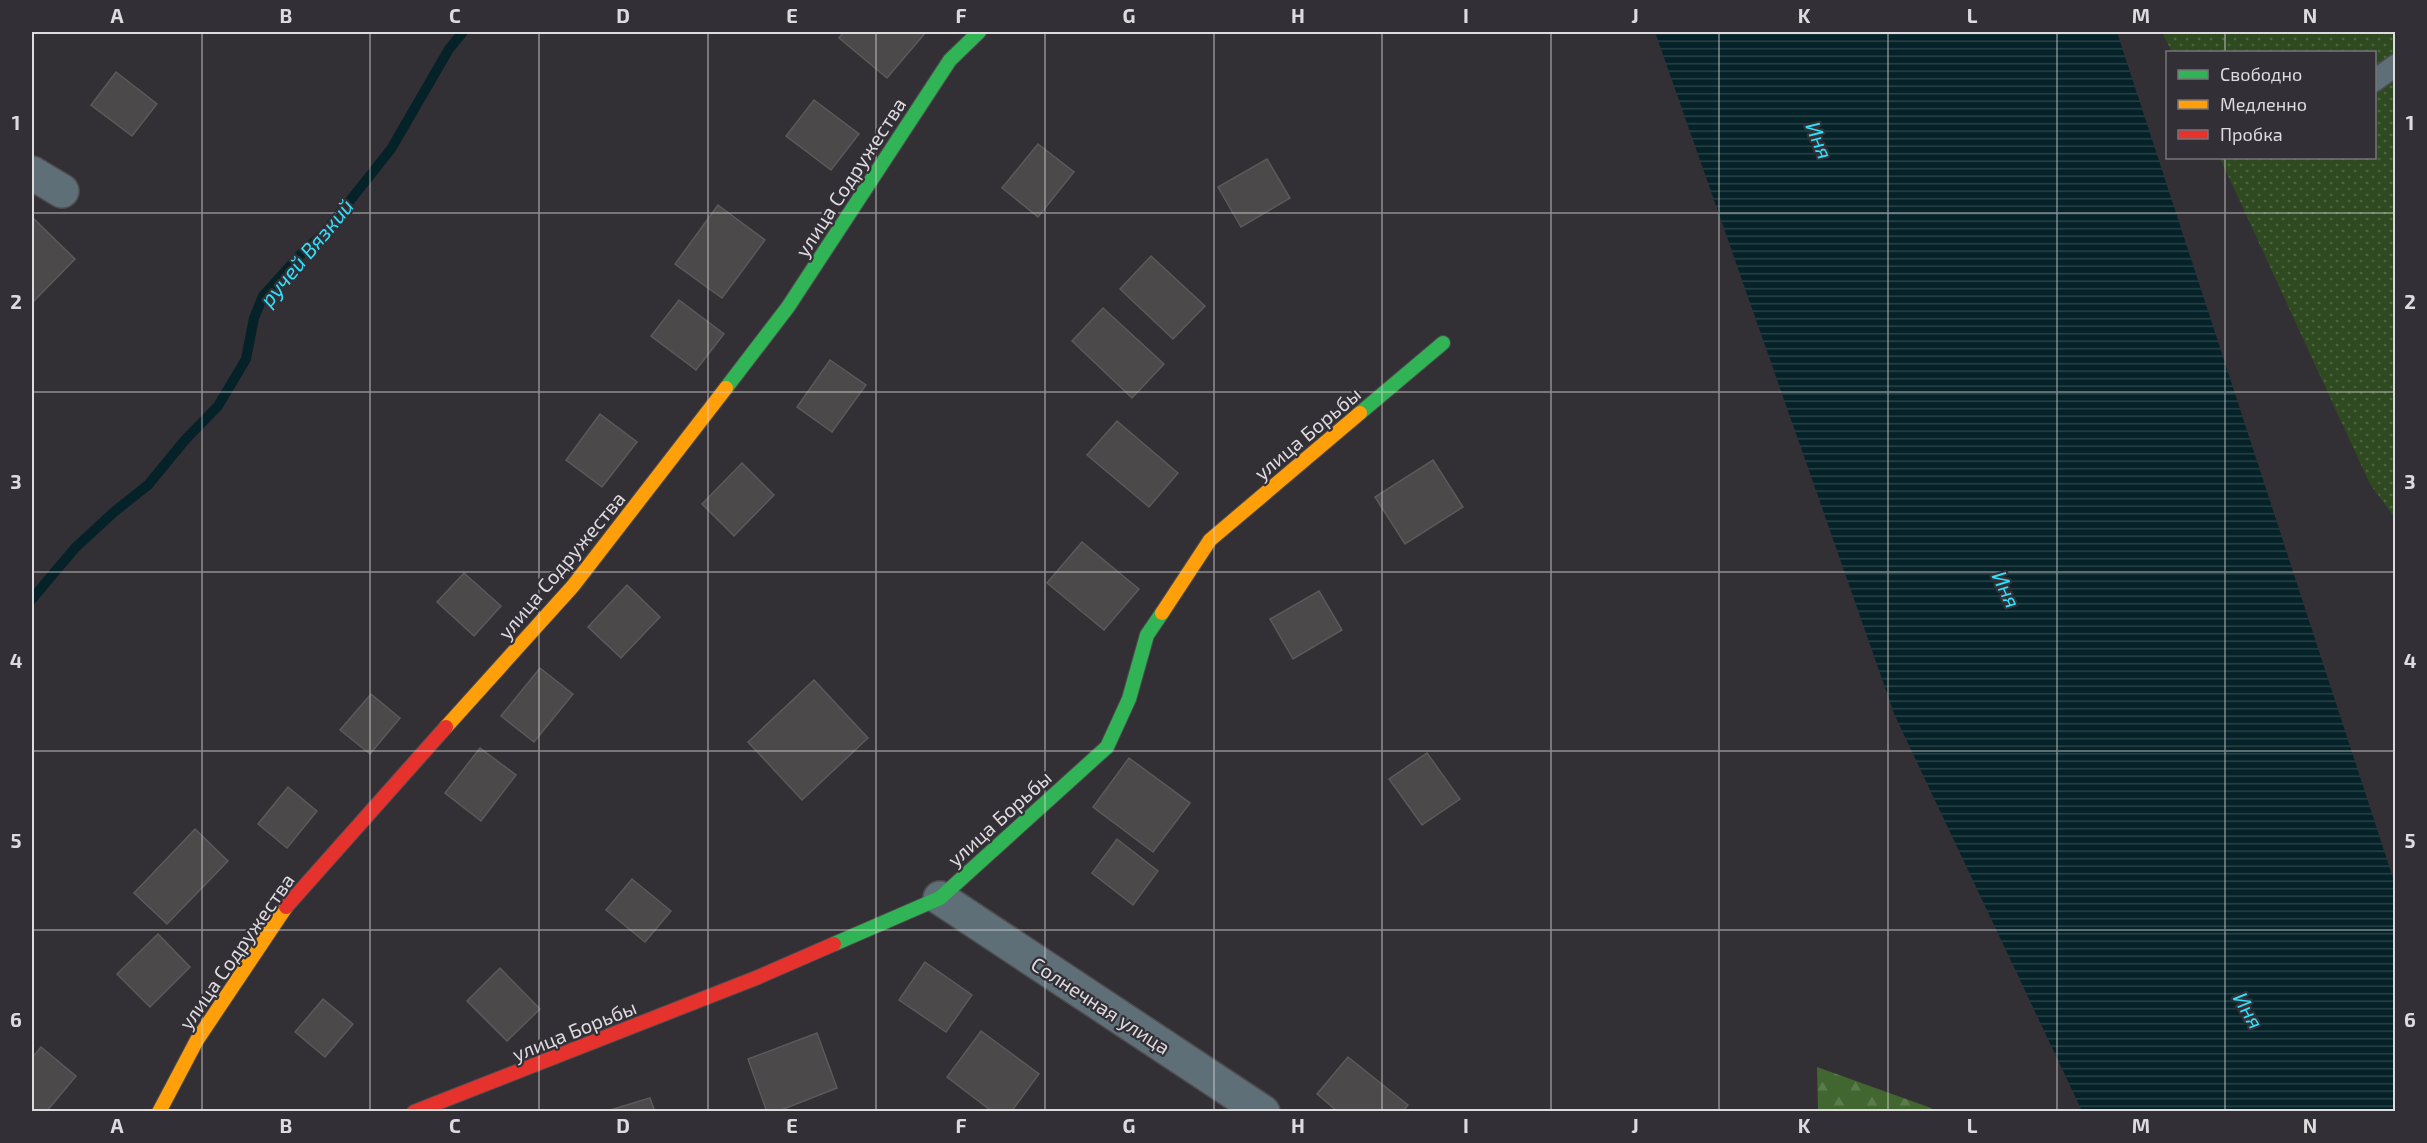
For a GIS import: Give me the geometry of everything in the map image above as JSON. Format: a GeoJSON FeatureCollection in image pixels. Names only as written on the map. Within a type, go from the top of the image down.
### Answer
{"type":"FeatureCollection","features":[{"type":"Feature","properties":{"kind":"street","name":"улица Содружества"},"geometry":{"type":"LineString","coordinates":[[159,1112],[197,1040],[291,900],[573,586],[788,307],[950,60],[979,32]]}},
{"type":"Feature","properties":{"kind":"street"},"geometry":{"type":"LineString","coordinates":[[32,173],[62,191]]}},
{"type":"Feature","properties":{"kind":"street","name":"улица Борьбы"},"geometry":{"type":"LineString","coordinates":[[414,1112],[756,978],[940,898],[1107,747],[1129,699],[1147,635],[1210,540],[1443,343]]}},
{"type":"Feature","properties":{"kind":"street","name":"Солнечная улица"},"geometry":{"type":"LineString","coordinates":[[940,898],[1263,1112]]}},
{"type":"Feature","properties":{"kind":"lane"},"geometry":{"type":"LineString","coordinates":[[2376,80],[2396,65]]}},
{"type":"Feature","properties":{"kind":"green space"},"geometry":{"type":"Polygon","coordinates":[[[2162,32],[2395,32],[2395,518],[2370,484],[2220,159],[2376,159],[2376,51],[2172,51],[2162,32]]]}},
{"type":"Feature","properties":{"kind":"green space"},"geometry":{"type":"Polygon","coordinates":[[[1817,1067],[1931,1108],[1933,1111],[1818,1111],[1817,1067]]]}},
{"type":"Feature","properties":{"kind":"water","name":"Иня"},"geometry":{"type":"Polygon","coordinates":[[[1655,32],[2117,32],[2395,884],[2395,1111],[2082,1111],[1895,716],[1655,32]]]}},
{"type":"Feature","properties":{"kind":"building"},"geometry":{"type":"Polygon","coordinates":[[[844,32],[926,32],[887,78],[839,38],[844,32]]]}},
{"type":"Feature","properties":{"kind":"building"},"geometry":{"type":"Polygon","coordinates":[[[116,72],[157,104],[132,136],[91,105],[116,72]]]}},
{"type":"Feature","properties":{"kind":"building"},"geometry":{"type":"Polygon","coordinates":[[[814,100],[859,134],[831,170],[786,136],[814,100]]]}},
{"type":"Feature","properties":{"kind":"building"},"geometry":{"type":"Polygon","coordinates":[[[1038,144],[1074,172],[1038,217],[1002,188],[1038,144]]]}},
{"type":"Feature","properties":{"kind":"building"},"geometry":{"type":"Polygon","coordinates":[[[1267,159],[1290,198],[1241,227],[1218,187],[1267,159]]]}},
{"type":"Feature","properties":{"kind":"building"},"geometry":{"type":"Polygon","coordinates":[[[718,205],[765,240],[722,298],[675,264],[718,205]]]}},
{"type":"Feature","properties":{"kind":"building"},"geometry":{"type":"Polygon","coordinates":[[[32,217],[75,259],[33,302],[32,300],[32,217]]]}},
{"type":"Feature","properties":{"kind":"building"},"geometry":{"type":"Polygon","coordinates":[[[1151,256],[1205,306],[1173,339],[1120,289],[1151,256]]]}},
{"type":"Feature","properties":{"kind":"building"},"geometry":{"type":"Polygon","coordinates":[[[679,300],[724,334],[696,370],[651,336],[679,300]]]}},
{"type":"Feature","properties":{"kind":"building"},"geometry":{"type":"Polygon","coordinates":[[[1103,308],[1164,364],[1132,398],[1072,341],[1103,308]]]}},
{"type":"Feature","properties":{"kind":"building"},"geometry":{"type":"Polygon","coordinates":[[[830,360],[866,385],[832,432],[797,407],[830,360]]]}},
{"type":"Feature","properties":{"kind":"building"},"geometry":{"type":"Polygon","coordinates":[[[600,414],[637,442],[602,487],[566,460],[600,414]]]}},
{"type":"Feature","properties":{"kind":"building"},"geometry":{"type":"Polygon","coordinates":[[[1117,421],[1178,473],[1149,507],[1087,455],[1117,421]]]}},
{"type":"Feature","properties":{"kind":"building"},"geometry":{"type":"Polygon","coordinates":[[[1433,460],[1463,507],[1405,544],[1375,497],[1433,460]]]}},
{"type":"Feature","properties":{"kind":"building"},"geometry":{"type":"Polygon","coordinates":[[[742,463],[774,495],[734,536],[702,504],[742,463]]]}},
{"type":"Feature","properties":{"kind":"building"},"geometry":{"type":"Polygon","coordinates":[[[1082,542],[1139,589],[1104,630],[1047,583],[1082,542]]]}},
{"type":"Feature","properties":{"kind":"building"},"geometry":{"type":"Polygon","coordinates":[[[464,573],[501,606],[474,636],[437,602],[464,573]]]}},
{"type":"Feature","properties":{"kind":"building"},"geometry":{"type":"Polygon","coordinates":[[[627,585],[660,617],[621,658],[588,627],[627,585]]]}},
{"type":"Feature","properties":{"kind":"building"},"geometry":{"type":"Polygon","coordinates":[[[1319,591],[1342,630],[1293,659],[1270,619],[1319,591]]]}},
{"type":"Feature","properties":{"kind":"building"},"geometry":{"type":"Polygon","coordinates":[[[540,668],[573,694],[534,742],[501,716],[540,668]]]}},
{"type":"Feature","properties":{"kind":"building"},"geometry":{"type":"Polygon","coordinates":[[[814,680],[868,738],[802,800],[748,742],[814,680]]]}},
{"type":"Feature","properties":{"kind":"building"},"geometry":{"type":"Polygon","coordinates":[[[371,694],[400,718],[370,754],[340,730],[371,694]]]}},
{"type":"Feature","properties":{"kind":"building"},"geometry":{"type":"Polygon","coordinates":[[[480,748],[516,775],[481,821],[445,793],[480,748]]]}},
{"type":"Feature","properties":{"kind":"building"},"geometry":{"type":"Polygon","coordinates":[[[1427,753],[1460,799],[1422,825],[1389,779],[1427,753]]]}},
{"type":"Feature","properties":{"kind":"building"},"geometry":{"type":"Polygon","coordinates":[[[1129,758],[1190,803],[1153,852],[1093,807],[1129,758]]]}},
{"type":"Feature","properties":{"kind":"building"},"geometry":{"type":"Polygon","coordinates":[[[288,787],[317,811],[287,848],[258,824],[288,787]]]}},
{"type":"Feature","properties":{"kind":"building"},"geometry":{"type":"Polygon","coordinates":[[[195,829],[228,861],[167,924],[134,893],[195,829]]]}},
{"type":"Feature","properties":{"kind":"building"},"geometry":{"type":"Polygon","coordinates":[[[1117,839],[1158,871],[1133,905],[1092,873],[1117,839]]]}},
{"type":"Feature","properties":{"kind":"building"},"geometry":{"type":"Polygon","coordinates":[[[632,879],[671,911],[645,942],[606,910],[632,879]]]}},
{"type":"Feature","properties":{"kind":"building"},"geometry":{"type":"Polygon","coordinates":[[[158,934],[190,967],[150,1007],[117,974],[158,934]]]}},
{"type":"Feature","properties":{"kind":"building"},"geometry":{"type":"Polygon","coordinates":[[[925,962],[972,995],[946,1032],[899,1000],[925,962]]]}},
{"type":"Feature","properties":{"kind":"building"},"geometry":{"type":"Polygon","coordinates":[[[500,968],[540,1009],[507,1041],[467,1001],[500,968]]]}},
{"type":"Feature","properties":{"kind":"building"},"geometry":{"type":"Polygon","coordinates":[[[323,999],[353,1024],[325,1057],[295,1032],[323,999]]]}},
{"type":"Feature","properties":{"kind":"building"},"geometry":{"type":"Polygon","coordinates":[[[981,1031],[1039,1074],[1011,1112],[993,1112],[947,1077],[981,1031]]]}},
{"type":"Feature","properties":{"kind":"building"},"geometry":{"type":"Polygon","coordinates":[[[817,1033],[837,1088],[776,1112],[767,1112],[748,1059],[817,1033]]]}},
{"type":"Feature","properties":{"kind":"building"},"geometry":{"type":"Polygon","coordinates":[[[41,1047],[76,1076],[46,1112],[32,1112],[32,1058],[41,1047]]]}},
{"type":"Feature","properties":{"kind":"building"},"geometry":{"type":"Polygon","coordinates":[[[1348,1057],[1408,1105],[1402,1112],[1338,1112],[1317,1094],[1348,1057]]]}},
{"type":"Feature","properties":{"kind":"building"},"geometry":{"type":"Polygon","coordinates":[[[650,1098],[655,1112],[607,1111],[650,1098]]]}},
{"type":"Feature","properties":{"kind":"waterway","name":"ручей Вязкий"},"geometry":{"type":"LineString","coordinates":[[32,599],[75,548],[148,485],[185,440],[218,406],[246,359],[254,318],[263,296],[300,255],[325,232],[391,149],[449,49],[463,32]]}},
{"type":"Feature","properties":{"kind":"traffic: fast"},"geometry":{"type":"LineString","coordinates":[[726,388],[788,307],[950,60],[979,32]]}},
{"type":"Feature","properties":{"kind":"traffic: fast"},"geometry":{"type":"LineString","coordinates":[[1360,413],[1443,343]]}},
{"type":"Feature","properties":{"kind":"traffic: fast"},"geometry":{"type":"LineString","coordinates":[[834,944],[940,898],[1107,747],[1129,699],[1147,635],[1162,613]]}},
{"type":"Feature","properties":{"kind":"traffic: slow"},"geometry":{"type":"LineString","coordinates":[[446,727],[573,586],[726,388]]}},
{"type":"Feature","properties":{"kind":"traffic: slow"},"geometry":{"type":"LineString","coordinates":[[1162,613],[1210,540],[1360,413]]}},
{"type":"Feature","properties":{"kind":"traffic: slow"},"geometry":{"type":"LineString","coordinates":[[159,1112],[197,1040],[286,907]]}},
{"type":"Feature","properties":{"kind":"traffic: jam"},"geometry":{"type":"LineString","coordinates":[[286,907],[446,727]]}},
{"type":"Feature","properties":{"kind":"traffic: jam"},"geometry":{"type":"LineString","coordinates":[[414,1112],[756,978],[834,944]]}}]}
